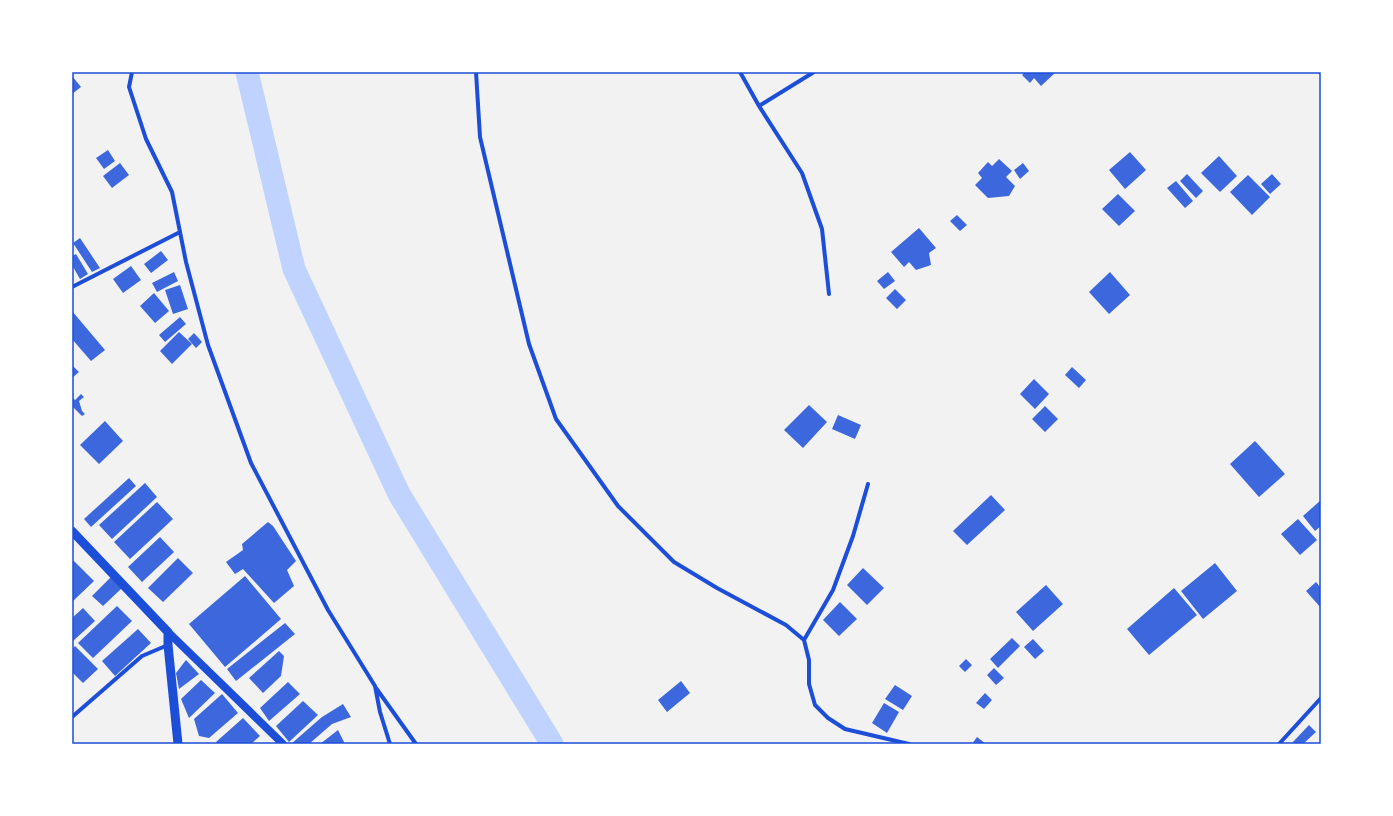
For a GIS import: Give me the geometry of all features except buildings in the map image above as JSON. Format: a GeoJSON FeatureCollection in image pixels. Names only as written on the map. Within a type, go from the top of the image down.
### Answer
{"type":"FeatureCollection","features":[{"type":"Feature","properties":{"kind":"highway"},"geometry":{"type":"LineString","coordinates":[[72,531],[168,632],[178,744]]}},
{"type":"Feature","properties":{"kind":"main road"},"geometry":{"type":"LineString","coordinates":[[168,632],[283,744]]}},
{"type":"Feature","properties":{"kind":"street"},"geometry":{"type":"LineString","coordinates":[[132,72],[130,87],[146,139],[172,192],[180,232],[208,345],[251,463],[328,610],[375,686],[416,744]]}},
{"type":"Feature","properties":{"kind":"street"},"geometry":{"type":"LineString","coordinates":[[476,72],[480,137],[529,344],[556,420],[618,506],[674,562],[717,588],[786,625],[804,640],[810,660],[809,684],[815,705],[828,718],[845,729],[909,744]]}},
{"type":"Feature","properties":{"kind":"street"},"geometry":{"type":"LineString","coordinates":[[740,72],[759,106],[805,180],[822,229],[829,294]]}},
{"type":"Feature","properties":{"kind":"street"},"geometry":{"type":"LineString","coordinates":[[759,106],[814,72]]}},
{"type":"Feature","properties":{"kind":"street"},"geometry":{"type":"LineString","coordinates":[[72,287],[180,232]]}},
{"type":"Feature","properties":{"kind":"street"},"geometry":{"type":"LineString","coordinates":[[804,640],[833,590],[853,536],[868,484]]}},
{"type":"Feature","properties":{"kind":"street"},"geometry":{"type":"LineString","coordinates":[[72,717],[142,656],[168,645]]}},
{"type":"Feature","properties":{"kind":"street"},"geometry":{"type":"LineString","coordinates":[[375,686],[380,712],[390,744]]}},
{"type":"Feature","properties":{"kind":"street"},"geometry":{"type":"LineString","coordinates":[[1278,744],[1321,698]]}},
{"type":"Feature","properties":{"kind":"waterway"},"geometry":{"type":"LineString","coordinates":[[247,72],[294,269],[399,494],[552,744]]}}]}
